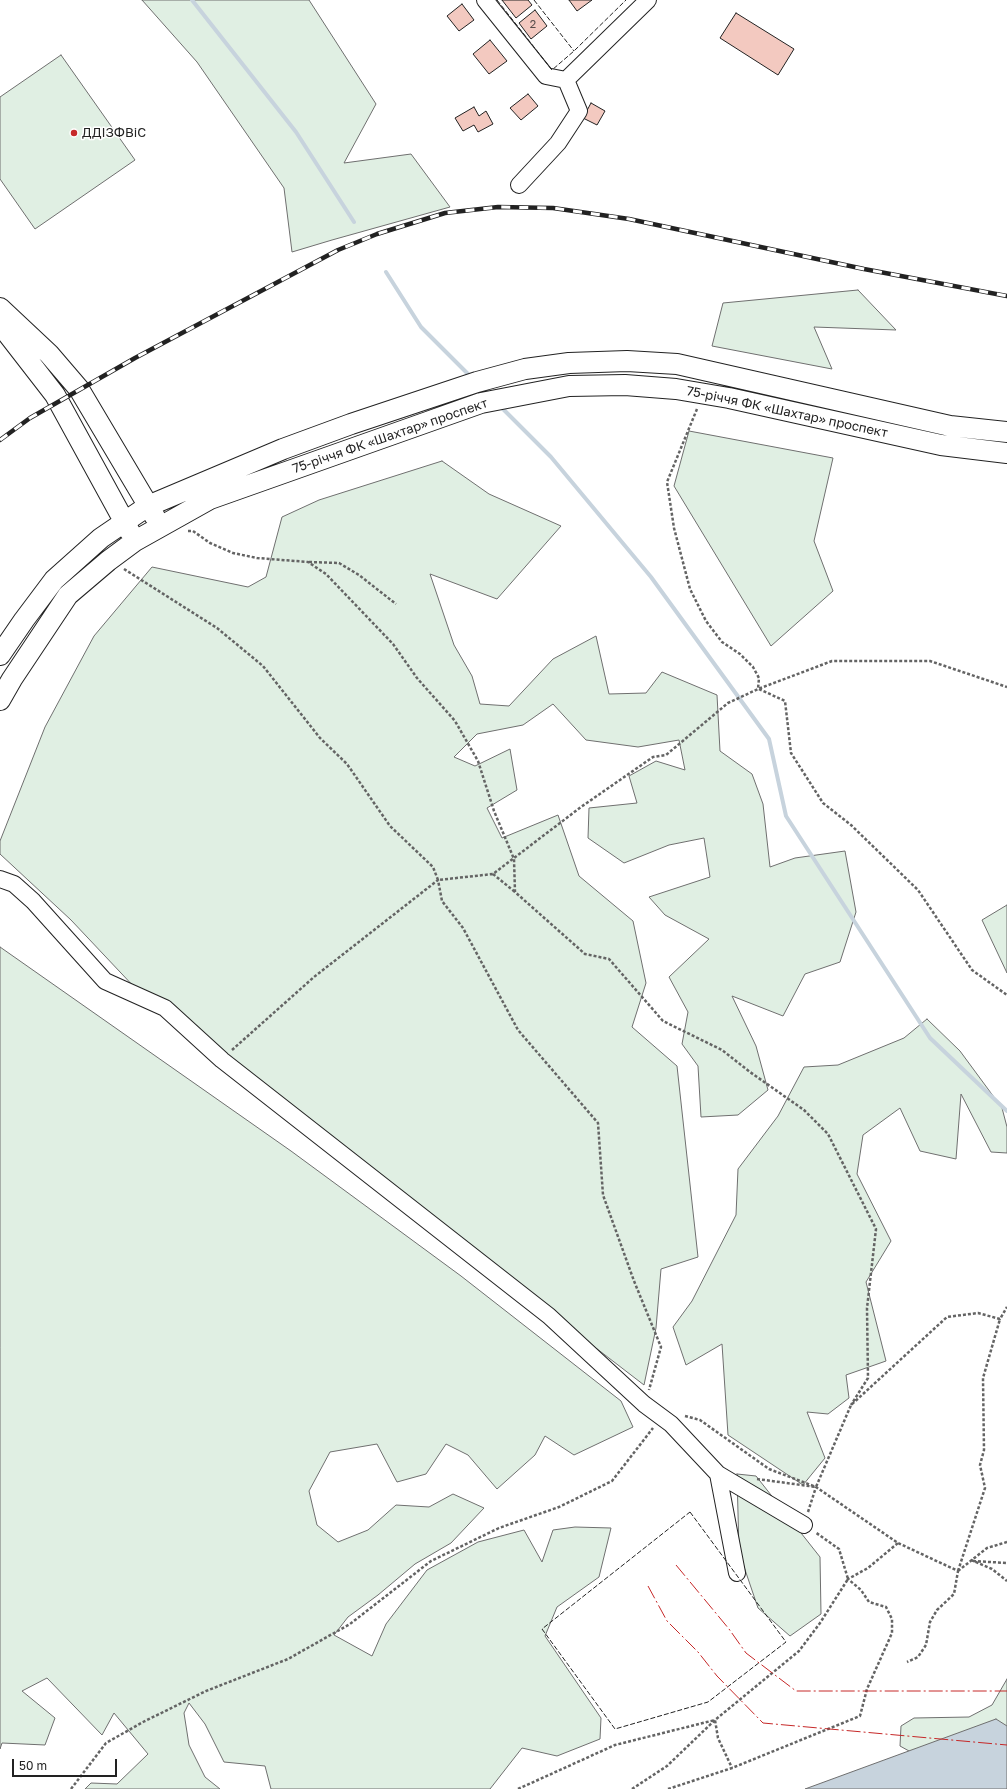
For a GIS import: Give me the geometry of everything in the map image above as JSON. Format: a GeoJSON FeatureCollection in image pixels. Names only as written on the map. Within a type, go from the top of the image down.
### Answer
{"type":"FeatureCollection","features":[{"type":"Feature","properties":{"kind":"main road"},"geometry":{"type":"LineString","coordinates":[[0,308],[49,354],[79,389],[160,526]]}},
{"type":"Feature","properties":{"kind":"main road"},"geometry":{"type":"LineString","coordinates":[[0,324],[55,395],[135,541]]}},
{"type":"Feature","properties":{"kind":"main road","name":"75-річчя ФК «Шахтар» проспект"},"geometry":{"type":"LineString","coordinates":[[0,655],[54,580],[101,538],[148,506],[283,449],[351,424],[470,384],[525,369],[568,363],[627,361],[677,364],[950,426],[1007,432]]}},
{"type":"Feature","properties":{"kind":"main road","name":"75-річчя ФК «Шахтар» проспект"},"geometry":{"type":"LineString","coordinates":[[0,700],[12,679],[68,595],[108,561],[135,541],[210,499],[481,403],[569,386],[625,385],[676,389],[729,398],[941,445],[1007,453]]}},
{"type":"Feature","properties":{"kind":"street"},"geometry":{"type":"LineString","coordinates":[[485,0],[546,76],[566,80]]}},
{"type":"Feature","properties":{"kind":"street"},"geometry":{"type":"LineString","coordinates":[[566,80],[648,0]]}},
{"type":"Feature","properties":{"kind":"street"},"geometry":{"type":"LineString","coordinates":[[519,185],[558,143],[579,111],[566,80]]}},
{"type":"Feature","properties":{"kind":"street"},"geometry":{"type":"LineString","coordinates":[[0,879],[14,884],[33,901],[105,981],[165,1008],[222,1060],[549,1316],[644,1404],[672,1424],[718,1474],[804,1524]]}},
{"type":"Feature","properties":{"kind":"street"},"geometry":{"type":"LineString","coordinates":[[718,1474],[736,1573]]}},
{"type":"Feature","properties":{"kind":"path"},"geometry":{"type":"LineString","coordinates":[[700,404],[668,482],[674,528],[690,589],[706,621],[722,642],[740,654],[753,667],[758,678],[758,689]]}},
{"type":"Feature","properties":{"kind":"path"},"geometry":{"type":"LineString","coordinates":[[186,530],[193,532],[210,543],[233,553],[257,558],[339,563],[359,575],[396,604]]}},
{"type":"Feature","properties":{"kind":"path"},"geometry":{"type":"LineString","coordinates":[[71,1789],[106,1743],[206,1691],[288,1659],[350,1624],[431,1561],[499,1528],[559,1507],[612,1481],[654,1427],[644,1404],[661,1347],[634,1281],[603,1195],[598,1123],[518,1030],[463,928],[442,901],[438,880],[433,867],[390,826],[347,764],[320,738],[263,666],[217,628],[134,574],[108,561]]}},
{"type":"Feature","properties":{"kind":"path"},"geometry":{"type":"LineString","coordinates":[[308,562],[326,574],[393,644],[417,678],[455,721],[478,761],[494,811],[514,859],[515,892]]}},
{"type":"Feature","properties":{"kind":"path"},"geometry":{"type":"LineString","coordinates":[[222,1060],[314,977],[438,880],[493,874],[581,807],[653,757],[666,755],[728,703],[758,689],[832,661],[930,661],[1007,687]]}},
{"type":"Feature","properties":{"kind":"path"},"geometry":{"type":"LineString","coordinates":[[758,689],[785,701],[791,753],[823,802],[851,825],[918,890],[972,970],[1007,995]]}},
{"type":"Feature","properties":{"kind":"path"},"geometry":{"type":"LineString","coordinates":[[493,874],[585,954],[610,959],[663,1020],[722,1050],[750,1072],[804,1110],[828,1134],[876,1230],[867,1308],[868,1378],[851,1405],[816,1487],[804,1524],[839,1549],[848,1579],[860,1590],[869,1602],[886,1608],[892,1619],[892,1633],[866,1689],[860,1716],[732,1768],[668,1789]]}},
{"type":"Feature","properties":{"kind":"path"},"geometry":{"type":"LineString","coordinates":[[908,1662],[918,1657],[926,1645],[930,1622],[936,1610],[954,1594],[958,1571],[984,1488],[980,1465],[984,1450],[983,1378],[1000,1319],[1007,1307]]}},
{"type":"Feature","properties":{"kind":"path"},"geometry":{"type":"LineString","coordinates":[[851,1405],[947,1317],[978,1313],[1000,1319]]}},
{"type":"Feature","properties":{"kind":"path"},"geometry":{"type":"LineString","coordinates":[[679,1414],[700,1420],[769,1469],[816,1487],[898,1543],[958,1571]]}},
{"type":"Feature","properties":{"kind":"path"},"geometry":{"type":"LineString","coordinates":[[756,1479],[816,1487]]}},
{"type":"Feature","properties":{"kind":"path"},"geometry":{"type":"LineString","coordinates":[[958,1571],[987,1548],[1007,1542]]}},
{"type":"Feature","properties":{"kind":"path"},"geometry":{"type":"LineString","coordinates":[[632,1789],[667,1766],[715,1720],[799,1651],[820,1623],[848,1579],[868,1568],[898,1543]]}},
{"type":"Feature","properties":{"kind":"path"},"geometry":{"type":"LineString","coordinates":[[971,1560],[1007,1563]]}},
{"type":"Feature","properties":{"kind":"path"},"geometry":{"type":"LineString","coordinates":[[971,1560],[992,1569],[1007,1581]]}},
{"type":"Feature","properties":{"kind":"path"},"geometry":{"type":"LineString","coordinates":[[715,1720],[718,1738],[732,1768]]}},
{"type":"Feature","properties":{"kind":"path"},"geometry":{"type":"LineString","coordinates":[[518,1789],[615,1745],[715,1720]]}},
{"type":"Feature","properties":{"kind":"green space"},"geometry":{"type":"Polygon","coordinates":[[[142,0],[309,0],[376,104],[344,163],[411,154],[450,207],[292,252],[284,188],[197,62],[142,0]]]}},
{"type":"Feature","properties":{"kind":"green space"},"geometry":{"type":"Polygon","coordinates":[[[61,55],[135,160],[35,229],[0,179],[0,97],[61,55]]]}},
{"type":"Feature","properties":{"kind":"green space"},"geometry":{"type":"Polygon","coordinates":[[[858,290],[896,330],[814,327],[832,369],[712,346],[723,303],[858,290]]]}},
{"type":"Feature","properties":{"kind":"green space"},"geometry":{"type":"Polygon","coordinates":[[[689,431],[833,458],[814,541],[833,591],[771,646],[674,486],[689,431]]]}},
{"type":"Feature","properties":{"kind":"green space"},"geometry":{"type":"Polygon","coordinates":[[[442,461],[489,494],[561,526],[497,599],[430,574],[454,645],[472,676],[480,704],[509,706],[553,659],[596,636],[609,694],[646,693],[662,672],[717,695],[720,751],[752,774],[763,804],[770,867],[795,858],[845,851],[856,912],[840,962],[805,974],[783,1016],[732,996],[756,1046],[768,1090],[738,1115],[701,1117],[698,1066],[682,1044],[688,1012],[669,977],[709,939],[665,915],[649,897],[710,877],[704,838],[669,845],[624,863],[588,838],[589,808],[637,803],[629,776],[656,761],[685,770],[679,740],[638,747],[586,740],[553,704],[523,725],[477,734],[454,757],[475,766],[510,749],[517,790],[487,808],[502,838],[558,815],[579,876],[633,921],[646,983],[632,1027],[677,1066],[698,1257],[661,1269],[656,1328],[644,1385],[154,1008],[71,920],[0,854],[0,841],[45,727],[94,636],[152,567],[248,587],[266,577],[282,517],[319,500],[442,461]]]}},
{"type":"Feature","properties":{"kind":"green space"},"geometry":{"type":"Polygon","coordinates":[[[1007,905],[1007,973],[982,920],[1007,905]]]}},
{"type":"Feature","properties":{"kind":"green space"},"geometry":{"type":"Polygon","coordinates":[[[0,947],[291,1151],[461,1276],[621,1401],[633,1427],[574,1455],[545,1436],[535,1455],[497,1489],[468,1455],[446,1444],[426,1474],[397,1482],[377,1444],[330,1452],[309,1491],[317,1525],[338,1542],[368,1530],[396,1505],[429,1507],[453,1494],[484,1508],[451,1543],[415,1564],[378,1595],[348,1617],[334,1635],[372,1656],[386,1624],[427,1570],[478,1542],[524,1530],[542,1562],[553,1530],[575,1527],[611,1528],[599,1577],[557,1607],[545,1636],[601,1718],[600,1739],[557,1756],[522,1748],[490,1789],[271,1789],[265,1766],[224,1762],[205,1724],[189,1703],[184,1713],[189,1745],[205,1777],[220,1789],[85,1789],[91,1783],[117,1784],[148,1754],[114,1713],[102,1735],[47,1678],[22,1691],[55,1718],[45,1745],[2,1743],[0,1749],[0,947]]]}},
{"type":"Feature","properties":{"kind":"green space"},"geometry":{"type":"Polygon","coordinates":[[[927,1019],[960,1051],[1002,1108],[1007,1127],[1007,1153],[991,1152],[961,1094],[956,1159],[920,1151],[900,1108],[863,1135],[857,1174],[891,1241],[866,1282],[886,1361],[846,1375],[849,1398],[828,1414],[807,1412],[825,1458],[803,1485],[728,1435],[722,1344],[686,1365],[673,1327],[692,1301],[736,1215],[738,1169],[778,1116],[804,1067],[838,1065],[904,1038],[927,1019]]]}},
{"type":"Feature","properties":{"kind":"green space"},"geometry":{"type":"Polygon","coordinates":[[[737,1474],[756,1476],[820,1557],[821,1614],[790,1636],[758,1608],[739,1552],[737,1474]]]}},
{"type":"Feature","properties":{"kind":"green space"},"geometry":{"type":"Polygon","coordinates":[[[1007,1679],[1007,1761],[929,1762],[900,1746],[901,1726],[914,1718],[969,1717],[992,1705],[1007,1679]]]}},
{"type":"Feature","properties":{"kind":"shaded area"},"geometry":{"type":"Polygon","coordinates":[[[996,1719],[1007,1726],[1007,1789],[805,1789],[996,1719]]]}},
{"type":"Feature","properties":{"kind":"building"},"geometry":{"type":"Polygon","coordinates":[[[502,0],[528,0],[532,5],[516,18],[502,0]]]}},
{"type":"Feature","properties":{"kind":"building"},"geometry":{"type":"Polygon","coordinates":[[[569,0],[592,0],[577,11],[569,0]]]}},
{"type":"Feature","properties":{"kind":"building"},"geometry":{"type":"Polygon","coordinates":[[[462,4],[474,20],[459,31],[447,16],[462,4]]]}},
{"type":"Feature","properties":{"kind":"building"},"geometry":{"type":"Polygon","coordinates":[[[535,10],[547,26],[531,39],[519,23],[535,10]]]}},
{"type":"Feature","properties":{"kind":"building"},"geometry":{"type":"Polygon","coordinates":[[[736,13],[794,49],[778,75],[720,38],[736,13]]]}},
{"type":"Feature","properties":{"kind":"building"},"geometry":{"type":"Polygon","coordinates":[[[490,40],[507,61],[489,74],[473,54],[490,40]]]}},
{"type":"Feature","properties":{"kind":"building"},"geometry":{"type":"Polygon","coordinates":[[[528,94],[538,106],[521,120],[510,108],[528,94]]]}},
{"type":"Feature","properties":{"kind":"building"},"geometry":{"type":"Polygon","coordinates":[[[591,103],[605,111],[597,125],[583,118],[591,103]]]}},
{"type":"Feature","properties":{"kind":"building"},"geometry":{"type":"Polygon","coordinates":[[[474,107],[479,116],[486,111],[493,124],[478,132],[474,125],[463,131],[455,118],[474,107]]]}},
{"type":"Feature","properties":{"kind":"waterway"},"geometry":{"type":"LineString","coordinates":[[192,0],[296,132],[354,222]]}},
{"type":"Feature","properties":{"kind":"waterway"},"geometry":{"type":"LineString","coordinates":[[386,272],[421,327],[472,378]]}},
{"type":"Feature","properties":{"kind":"waterway"},"geometry":{"type":"LineString","coordinates":[[500,406],[551,457],[651,577],[769,739],[786,816],[930,1038],[1007,1111]]}},
{"type":"Feature","properties":{"kind":"railway"},"geometry":{"type":"LineString","coordinates":[[0,440],[30,418],[135,358],[338,250],[377,234],[445,213],[498,207],[553,208],[629,219],[864,269],[1007,296]]}},
{"type":"Feature","properties":{"kind":"fence"},"geometry":{"type":"LineString","coordinates":[[497,0],[552,70],[574,51],[626,0]]}},
{"type":"Feature","properties":{"kind":"fence"},"geometry":{"type":"LineString","coordinates":[[534,0],[574,51]]}},
{"type":"Feature","properties":{"kind":"fence"},"geometry":{"type":"LineString","coordinates":[[690,1512],[786,1642],[708,1702],[615,1729],[542,1629],[690,1512]]}},
{"type":"Feature","properties":{"kind":"power"},"geometry":{"type":"LineString","coordinates":[[676,1565],[729,1629],[746,1653],[796,1691],[1007,1691]]}},
{"type":"Feature","properties":{"kind":"power"},"geometry":{"type":"LineString","coordinates":[[648,1586],[667,1621],[698,1652],[717,1676],[763,1723],[1007,1745]]}},
{"type":"Feature","properties":{"kind":"place","name":"ДДІЗФВіС"},"geometry":{"type":"Point","coordinates":[74,133]}}]}
